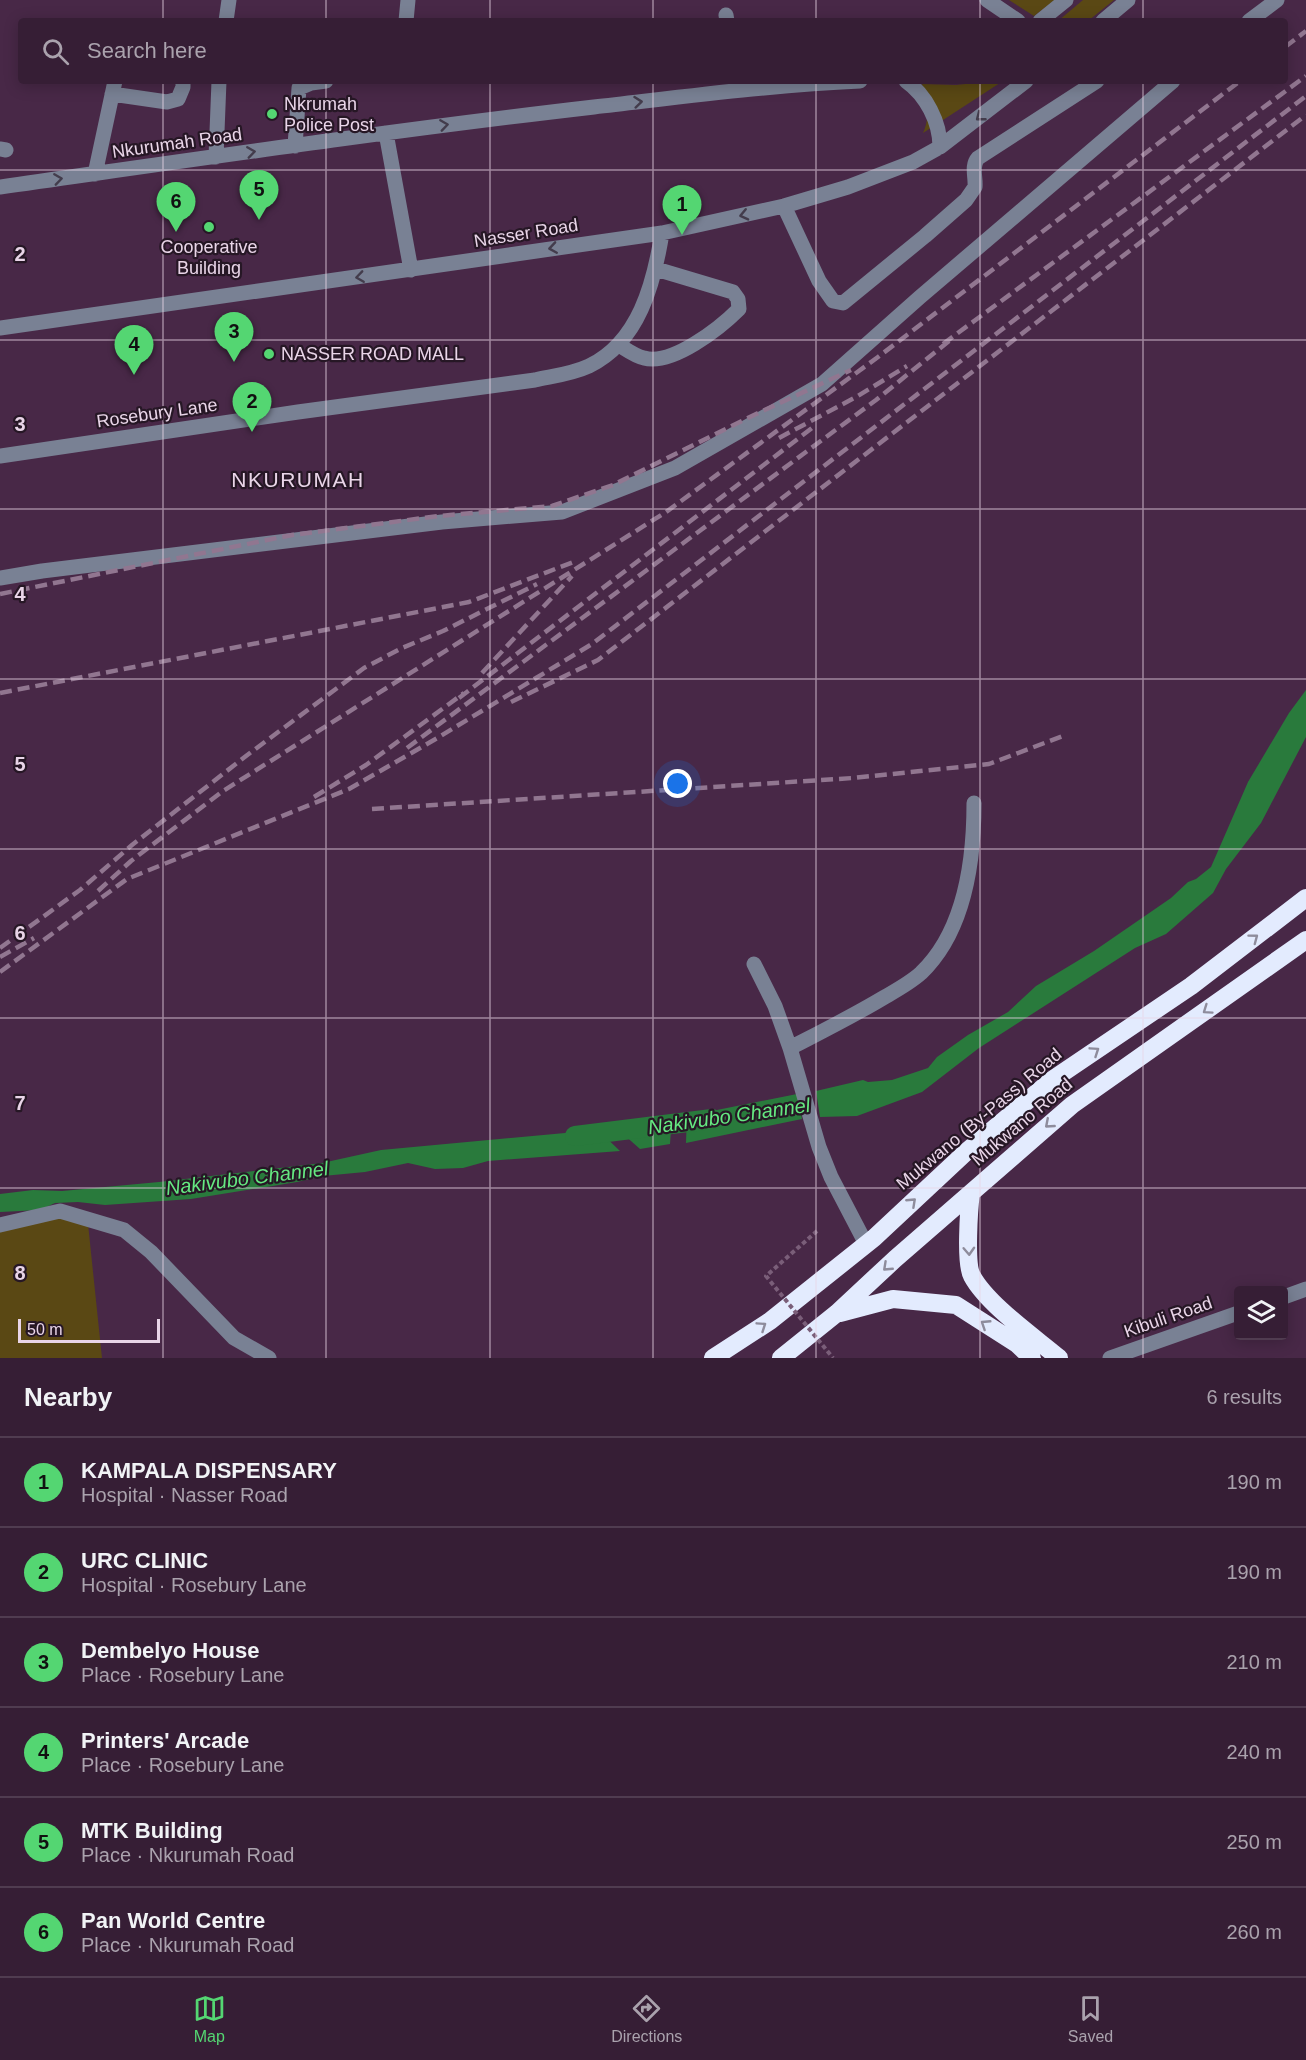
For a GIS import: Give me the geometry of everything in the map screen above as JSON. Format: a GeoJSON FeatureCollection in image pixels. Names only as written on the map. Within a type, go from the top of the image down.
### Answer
{"type":"FeatureCollection","features":[{"type":"Feature","properties":{"kind":"highway","name":"Mukwano (By-Pass) Road"},"geometry":{"type":"LineString","coordinates":[[713,1358],[770,1321],[866,1244],[965,1153],[1052,1080],[1191,986],[1306,898]]}},
{"type":"Feature","properties":{"kind":"highway","name":"Mukwano Road"},"geometry":{"type":"LineString","coordinates":[[781,1358],[837,1313],[1072,1105],[1306,940]]}},
{"type":"Feature","properties":{"kind":"highway"},"geometry":{"type":"LineString","coordinates":[[971,1192],[968,1218],[970,1274],[996,1305],[1059,1358]]}},
{"type":"Feature","properties":{"kind":"highway"},"geometry":{"type":"LineString","coordinates":[[837,1313],[893,1299],[956,1305],[1017,1344],[1032,1358]]}},
{"type":"Feature","properties":{"kind":"street"},"geometry":{"type":"LineString","coordinates":[[226,18],[229,0]]}},
{"type":"Feature","properties":{"kind":"street"},"geometry":{"type":"LineString","coordinates":[[406,18],[408,0]]}},
{"type":"Feature","properties":{"kind":"street"},"geometry":{"type":"LineString","coordinates":[[987,0],[1014,18]]}},
{"type":"Feature","properties":{"kind":"street"},"geometry":{"type":"LineString","coordinates":[[1044,18],[1066,0]]}},
{"type":"Feature","properties":{"kind":"street"},"geometry":{"type":"LineString","coordinates":[[1107,18],[1128,0]]}},
{"type":"Feature","properties":{"kind":"street"},"geometry":{"type":"LineString","coordinates":[[1253,18],[1277,0]]}},
{"type":"Feature","properties":{"kind":"street"},"geometry":{"type":"LineString","coordinates":[[95,174],[114,87],[167,102],[178,99],[183,84]]}},
{"type":"Feature","properties":{"kind":"street"},"geometry":{"type":"LineString","coordinates":[[216,157],[219,84]]}},
{"type":"Feature","properties":{"kind":"street"},"geometry":{"type":"LineString","coordinates":[[295,146],[299,88],[309,84]]}},
{"type":"Feature","properties":{"kind":"street","name":"Nkurumah Road"},"geometry":{"type":"LineString","coordinates":[[0,187],[735,86],[792,84]]}},
{"type":"Feature","properties":{"kind":"street"},"geometry":{"type":"LineString","coordinates":[[909,84],[920,94],[933,115],[939,131],[940,147]]}},
{"type":"Feature","properties":{"kind":"street","name":"Nasser Road"},"geometry":{"type":"LineString","coordinates":[[0,328],[662,233],[784,206],[827,194],[913,162],[940,147],[1022,84]]}},
{"type":"Feature","properties":{"kind":"street"},"geometry":{"type":"LineString","coordinates":[[784,206],[819,281],[833,301],[843,303],[926,237],[972,193],[975,187],[974,162],[978,158],[1092,84]]}},
{"type":"Feature","properties":{"kind":"street"},"geometry":{"type":"LineString","coordinates":[[0,578],[418,525],[562,512],[675,468],[822,384],[929,289],[1169,84]]}},
{"type":"Feature","properties":{"kind":"street"},"geometry":{"type":"LineString","coordinates":[[386,133],[411,270]]}},
{"type":"Feature","properties":{"kind":"street","name":"Rosebury Lane"},"geometry":{"type":"LineString","coordinates":[[0,456],[536,380],[589,366],[608,355],[628,333],[645,301],[656,269],[662,233]]}},
{"type":"Feature","properties":{"kind":"street"},"geometry":{"type":"LineString","coordinates":[[619,345],[646,359],[662,360],[681,351],[728,321],[739,309],[738,299],[733,291],[656,269]]}},
{"type":"Feature","properties":{"kind":"street"},"geometry":{"type":"LineString","coordinates":[[790,1048],[895,991],[920,974],[940,951],[960,908],[971,860],[974,803]]}},
{"type":"Feature","properties":{"kind":"street"},"geometry":{"type":"LineString","coordinates":[[754,964],[775,1006],[790,1048],[819,1147],[831,1177],[866,1244]]}},
{"type":"Feature","properties":{"kind":"street"},"geometry":{"type":"LineString","coordinates":[[0,1225],[60,1212],[124,1230],[151,1252],[234,1338],[268,1358]]}},
{"type":"Feature","properties":{"kind":"street"},"geometry":{"type":"LineString","coordinates":[[1288,1296],[1306,1289]]}},
{"type":"Feature","properties":{"kind":"street","name":"Kibuli Road"},"geometry":{"type":"LineString","coordinates":[[1110,1358],[1234,1315]]}},
{"type":"Feature","properties":{"kind":"path"},"geometry":{"type":"LineString","coordinates":[[817,1231],[766,1276],[833,1358]]}},
{"type":"Feature","properties":{"kind":"shaded area"},"geometry":{"type":"Polygon","coordinates":[[[1009,0],[1055,0],[1034,16],[1009,0]]]}},
{"type":"Feature","properties":{"kind":"shaded area"},"geometry":{"type":"Polygon","coordinates":[[[1083,0],[1114,0],[1092,18],[1062,18],[1083,0]]]}},
{"type":"Feature","properties":{"kind":"shaded area"},"geometry":{"type":"Polygon","coordinates":[[[922,84],[998,84],[923,133],[927,115],[922,84]]]}},
{"type":"Feature","properties":{"kind":"shaded area"},"geometry":{"type":"Polygon","coordinates":[[[87,1214],[102,1358],[0,1358],[0,1223],[87,1214]]]}},
{"type":"Feature","properties":{"kind":"water"},"geometry":{"type":"Polygon","coordinates":[[[1306,690],[1306,737],[1261,823],[1226,869],[1213,893],[1166,934],[1135,948],[979,1048],[922,1092],[857,1116],[820,1117],[816,1091],[863,1080],[868,1082],[892,1080],[928,1068],[937,1057],[968,1035],[1008,1012],[1036,986],[1094,951],[1171,898],[1188,882],[1196,879],[1211,867],[1248,782],[1289,713],[1306,690]]]}},
{"type":"Feature","properties":{"kind":"water"},"geometry":{"type":"Polygon","coordinates":[[[797,1094],[802,1119],[686,1143],[687,1113],[707,1112],[797,1094]]]}},
{"type":"Feature","properties":{"kind":"water"},"geometry":{"type":"Polygon","coordinates":[[[672,1115],[670,1144],[640,1149],[613,1125],[672,1115]]]}},
{"type":"Feature","properties":{"kind":"water"},"geometry":{"type":"Polygon","coordinates":[[[596,1128],[620,1151],[488,1161],[463,1168],[435,1169],[408,1163],[365,1172],[323,1176],[191,1199],[105,1205],[78,1202],[55,1203],[40,1210],[0,1212],[0,1194],[159,1182],[322,1163],[381,1150],[565,1133],[596,1128]]]}},
{"type":"Feature","properties":{"kind":"waterway","name":"Nakivubo Channel"},"geometry":{"type":"LineString","coordinates":[[575,1136],[712,1119]]}},
{"type":"Feature","properties":{"kind":"railway"},"geometry":{"type":"LineString","coordinates":[[1288,45],[1306,31]]}},
{"type":"Feature","properties":{"kind":"railway"},"geometry":{"type":"LineString","coordinates":[[943,344],[1306,76]]}},
{"type":"Feature","properties":{"kind":"railway"},"geometry":{"type":"LineString","coordinates":[[98,891],[131,861],[223,791],[666,512],[878,357],[1236,84]]}},
{"type":"Feature","properties":{"kind":"railway"},"geometry":{"type":"LineString","coordinates":[[0,972],[127,879],[349,789],[592,644],[1306,96]]}},
{"type":"Feature","properties":{"kind":"railway"},"geometry":{"type":"LineString","coordinates":[[511,702],[598,660],[1306,115]]}},
{"type":"Feature","properties":{"kind":"railway"},"geometry":{"type":"LineString","coordinates":[[407,748],[876,400],[949,341]]}},
{"type":"Feature","properties":{"kind":"railway"},"geometry":{"type":"LineString","coordinates":[[779,438],[856,397],[907,366]]}},
{"type":"Feature","properties":{"kind":"railway"},"geometry":{"type":"LineString","coordinates":[[0,594],[292,535],[439,516],[552,506],[613,485],[851,370]]}},
{"type":"Feature","properties":{"kind":"railway"},"geometry":{"type":"LineString","coordinates":[[459,698],[812,428]]}},
{"type":"Feature","properties":{"kind":"railway"},"geometry":{"type":"LineString","coordinates":[[0,693],[469,602],[576,561]]}},
{"type":"Feature","properties":{"kind":"railway"},"geometry":{"type":"LineString","coordinates":[[482,673],[572,576]]}},
{"type":"Feature","properties":{"kind":"railway"},"geometry":{"type":"LineString","coordinates":[[0,948],[80,890],[132,845],[364,668],[537,584]]}},
{"type":"Feature","properties":{"kind":"railway"},"geometry":{"type":"LineString","coordinates":[[314,797],[366,765],[464,693]]}},
{"type":"Feature","properties":{"kind":"railway"},"geometry":{"type":"LineString","coordinates":[[372,809],[853,778],[989,764],[1063,736]]}},
{"type":"Feature","properties":{"kind":"railway"},"geometry":{"type":"LineString","coordinates":[[0,957],[34,938]]}},
{"type":"Feature","properties":{"kind":"place","name":"Nkrumah Police Post"},"geometry":{"type":"Point","coordinates":[272,114]}},
{"type":"Feature","properties":{"kind":"place","name":"MTK Building"},"geometry":{"type":"Point","coordinates":[259,220]}},
{"type":"Feature","properties":{"kind":"place","name":"Cooperative Building"},"geometry":{"type":"Point","coordinates":[209,227]}},
{"type":"Feature","properties":{"kind":"place","name":"Pan World Centre"},"geometry":{"type":"Point","coordinates":[176,232]}},
{"type":"Feature","properties":{"kind":"place","name":"KAMPALA DISPENSARY"},"geometry":{"type":"Point","coordinates":[682,235]}},
{"type":"Feature","properties":{"kind":"place","name":"NASSER ROAD MALL"},"geometry":{"type":"Point","coordinates":[269,354]}},
{"type":"Feature","properties":{"kind":"place","name":"Dembelyo House"},"geometry":{"type":"Point","coordinates":[234,362]}},
{"type":"Feature","properties":{"kind":"place","name":"Printers' Arcade"},"geometry":{"type":"Point","coordinates":[134,375]}},
{"type":"Feature","properties":{"kind":"place","name":"URC CLINIC"},"geometry":{"type":"Point","coordinates":[252,432]}},
{"type":"Feature","properties":{"kind":"district","name":"NKURUMAH"},"geometry":{"type":"Point","coordinates":[298,479]}}]}
